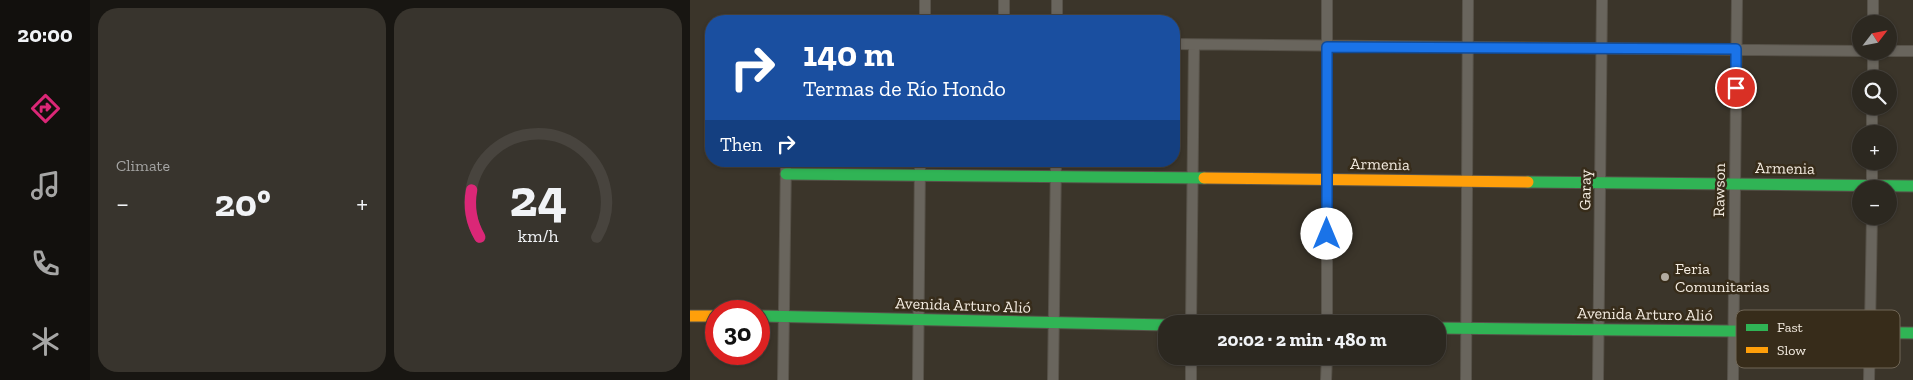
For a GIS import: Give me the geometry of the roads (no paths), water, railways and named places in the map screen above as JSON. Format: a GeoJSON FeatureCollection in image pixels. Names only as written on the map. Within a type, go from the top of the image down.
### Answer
{"type":"FeatureCollection","features":[{"type":"Feature","properties":{"kind":"street"},"geometry":{"type":"LineString","coordinates":[[925,0],[925,15]]}},
{"type":"Feature","properties":{"kind":"street"},"geometry":{"type":"LineString","coordinates":[[1004,0],[1004,15]]}},
{"type":"Feature","properties":{"kind":"street"},"geometry":{"type":"LineString","coordinates":[[1057,0],[1057,15]]}},
{"type":"Feature","properties":{"kind":"street"},"geometry":{"type":"LineString","coordinates":[[1327,0],[1327,315]]}},
{"type":"Feature","properties":{"kind":"street"},"geometry":{"type":"LineString","coordinates":[[1466,380],[1468,0]]}},
{"type":"Feature","properties":{"kind":"street","name":"Garay"},"geometry":{"type":"LineString","coordinates":[[1598,380],[1602,0]]}},
{"type":"Feature","properties":{"kind":"street","name":"Rawson"},"geometry":{"type":"LineString","coordinates":[[1733,380],[1737,0]]}},
{"type":"Feature","properties":{"kind":"street"},"geometry":{"type":"LineString","coordinates":[[1873,0],[1873,15]]}},
{"type":"Feature","properties":{"kind":"street"},"geometry":{"type":"LineString","coordinates":[[1180,44],[1852,50]]}},
{"type":"Feature","properties":{"kind":"street"},"geometry":{"type":"LineString","coordinates":[[1191,315],[1194,45]]}},
{"type":"Feature","properties":{"kind":"street"},"geometry":{"type":"LineString","coordinates":[[1898,51],[1913,51]]}},
{"type":"Feature","properties":{"kind":"street"},"geometry":{"type":"LineString","coordinates":[[783,380],[786,167]]}},
{"type":"Feature","properties":{"kind":"street"},"geometry":{"type":"LineString","coordinates":[[918,380],[920,167]]}},
{"type":"Feature","properties":{"kind":"street"},"geometry":{"type":"LineString","coordinates":[[1053,380],[1056,167]]}},
{"type":"Feature","properties":{"kind":"street","name":"Armenia"},"geometry":{"type":"LineString","coordinates":[[786,174],[1600,182],[1852,187]]}},
{"type":"Feature","properties":{"kind":"street","name":"Armenia"},"geometry":{"type":"LineString","coordinates":[[1897,186],[1913,186]]}},
{"type":"Feature","properties":{"kind":"street"},"geometry":{"type":"LineString","coordinates":[[1871,310],[1872,225]]}},
{"type":"Feature","properties":{"kind":"street"},"geometry":{"type":"LineString","coordinates":[[690,316],[705,316]]}},
{"type":"Feature","properties":{"kind":"street","name":"Avenida Arturo Alió"},"geometry":{"type":"LineString","coordinates":[[770,316],[1158,326]]}},
{"type":"Feature","properties":{"kind":"street","name":"Avenida Arturo Alió"},"geometry":{"type":"LineString","coordinates":[[1446,328],[1736,331]]}},
{"type":"Feature","properties":{"kind":"street","name":"Avenida Arturo Alió"},"geometry":{"type":"LineString","coordinates":[[1900,333],[1913,333]]}},
{"type":"Feature","properties":{"kind":"street"},"geometry":{"type":"LineString","coordinates":[[1191,365],[1191,380]]}},
{"type":"Feature","properties":{"kind":"street"},"geometry":{"type":"LineString","coordinates":[[1326,380],[1327,365]]}},
{"type":"Feature","properties":{"kind":"place","name":"Feria Comunitarias"},"geometry":{"type":"Point","coordinates":[1665,277]}}]}
